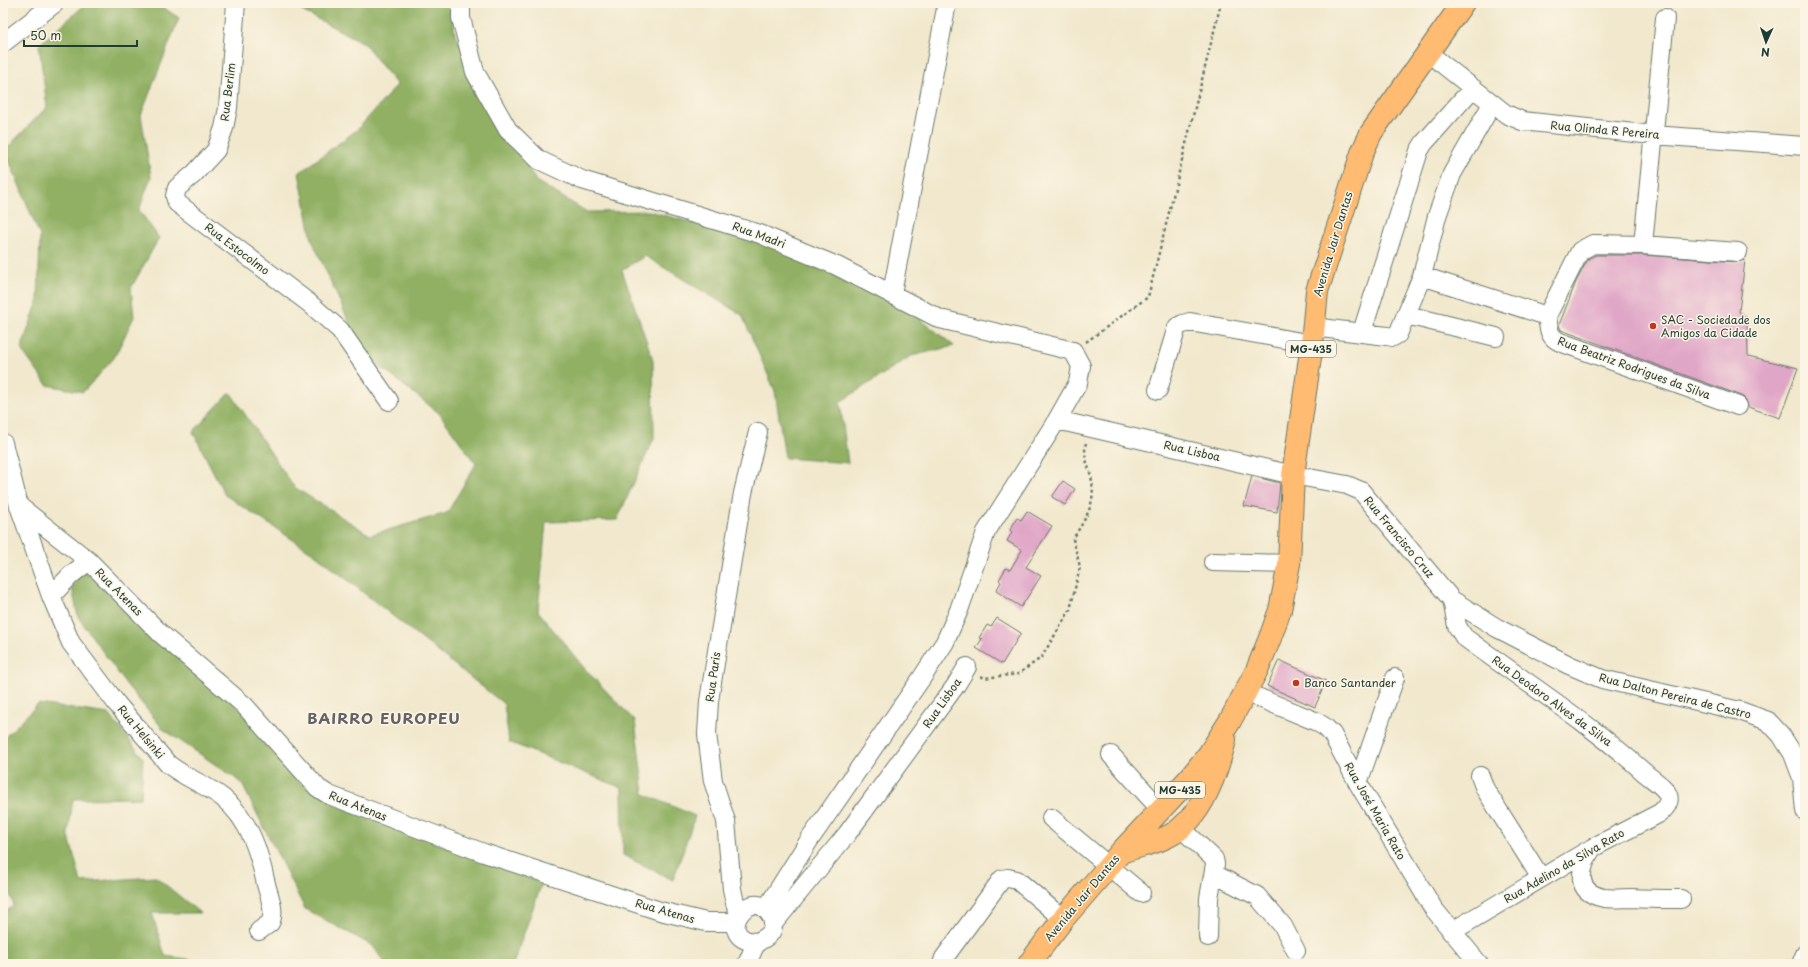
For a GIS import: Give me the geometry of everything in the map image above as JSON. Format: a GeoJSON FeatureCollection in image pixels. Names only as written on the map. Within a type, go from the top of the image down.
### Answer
{"type":"FeatureCollection","features":[{"type":"Feature","properties":{"kind":"main road","name":"Avenida Jair Dantas"},"geometry":{"type":"LineString","coordinates":[[1029,964],[1063,919],[1115,859],[1194,773],[1230,721],[1257,670],[1280,610],[1289,564],[1293,476],[1313,335],[1317,291],[1362,153],[1371,133],[1384,112],[1463,3]]}},
{"type":"Feature","properties":{"kind":"main road","name":"Avenida Jair Dantas"},"geometry":{"type":"LineString","coordinates":[[1115,859],[1160,840],[1181,828],[1197,808],[1219,763],[1230,721]]}},
{"type":"Feature","properties":{"kind":"street"},"geometry":{"type":"LineString","coordinates":[[3,43],[54,3]]}},
{"type":"Feature","properties":{"kind":"street","name":"Rua Berlim"},"geometry":{"type":"LineString","coordinates":[[177,188],[194,174],[216,150],[224,128],[228,108],[236,3]]}},
{"type":"Feature","properties":{"kind":"street","name":"Rua Madri"},"geometry":{"type":"LineString","coordinates":[[461,3],[461,18],[475,72],[508,130],[539,160],[582,180],[760,234],[837,266],[940,319],[1073,351]]}},
{"type":"Feature","properties":{"kind":"street"},"geometry":{"type":"LineString","coordinates":[[892,293],[947,3]]}},
{"type":"Feature","properties":{"kind":"street"},"geometry":{"type":"LineString","coordinates":[[1643,245],[1665,18]]}},
{"type":"Feature","properties":{"kind":"street","name":"Rua Olinda R Pereira"},"geometry":{"type":"LineString","coordinates":[[1427,52],[1492,104],[1506,114],[1522,121],[1653,135],[1805,146]]}},
{"type":"Feature","properties":{"kind":"street"},"geometry":{"type":"LineString","coordinates":[[1362,332],[1418,151],[1472,88]]}},
{"type":"Feature","properties":{"kind":"street"},"geometry":{"type":"LineString","coordinates":[[1158,390],[1177,327],[1190,322],[1313,335],[1362,332],[1396,336],[1407,315],[1422,276],[1438,216],[1452,174],[1492,104]]}},
{"type":"Feature","properties":{"kind":"street","name":"Rua Estocolmo"},"geometry":{"type":"LineString","coordinates":[[177,188],[175,196],[180,206],[309,303],[340,330],[389,402]]}},
{"type":"Feature","properties":{"kind":"street"},"geometry":{"type":"LineString","coordinates":[[1422,276],[1547,316],[1580,251],[1593,244],[1643,245],[1738,252]]}},
{"type":"Feature","properties":{"kind":"street"},"geometry":{"type":"LineString","coordinates":[[1407,315],[1496,337]]}},
{"type":"Feature","properties":{"kind":"street","name":"Rua Beatriz Rodrigues da Silva"},"geometry":{"type":"LineString","coordinates":[[1547,316],[1549,332],[1554,340],[1738,406]]}},
{"type":"Feature","properties":{"kind":"street"},"geometry":{"type":"LineString","coordinates":[[1057,420],[1078,383],[1080,366],[1073,351]]}},
{"type":"Feature","properties":{"kind":"street","name":"Rua Lisboa"},"geometry":{"type":"LineString","coordinates":[[747,964],[758,942],[769,936],[769,917],[810,839],[945,642],[959,610],[986,532],[1057,420],[1293,476]]}},
{"type":"Feature","properties":{"kind":"street","name":"Rua Paris"},"geometry":{"type":"LineString","coordinates":[[737,917],[732,889],[726,820],[714,781],[707,734],[709,701],[716,651],[743,493],[758,432]]}},
{"type":"Feature","properties":{"kind":"street","name":"Rua Helsinki"},"geometry":{"type":"LineString","coordinates":[[3,442],[19,506],[51,596],[71,643],[117,704],[168,764],[178,772],[223,798],[244,821],[258,848],[273,911],[270,923],[259,931]]}},
{"type":"Feature","properties":{"kind":"street","name":"Rua Francisco Cruz"},"geometry":{"type":"LineString","coordinates":[[1293,476],[1347,485],[1361,491],[1452,600]]}},
{"type":"Feature","properties":{"kind":"street","name":"Rua Atenas"},"geometry":{"type":"LineString","coordinates":[[19,506],[89,562],[161,634],[244,705],[318,788],[329,795],[484,853],[660,911],[706,922],[737,917]]}},
{"type":"Feature","properties":{"kind":"street"},"geometry":{"type":"LineString","coordinates":[[51,596],[71,575],[89,562]]}},
{"type":"Feature","properties":{"kind":"street"},"geometry":{"type":"LineString","coordinates":[[1213,562],[1289,564]]}},
{"type":"Feature","properties":{"kind":"street","name":"Rua Deodoro Alves da Silva"},"geometry":{"type":"LineString","coordinates":[[1452,600],[1455,622],[1464,636],[1624,754],[1668,794]]}},
{"type":"Feature","properties":{"kind":"street","name":"Rua Dalton Pereira de Castro"},"geometry":{"type":"LineString","coordinates":[[1452,600],[1497,628],[1568,665],[1602,679],[1740,711],[1768,721],[1781,735],[1793,754],[1802,778],[1805,811]]}},
{"type":"Feature","properties":{"kind":"street","name":"Rua Lisboa"},"geometry":{"type":"LineString","coordinates":[[769,917],[847,834],[956,685],[967,667]]}},
{"type":"Feature","properties":{"kind":"street"},"geometry":{"type":"LineString","coordinates":[[1358,783],[1395,678]]}},
{"type":"Feature","properties":{"kind":"street","name":"Rua José Maria Rato"},"geometry":{"type":"LineString","coordinates":[[1245,692],[1315,721],[1325,727],[1332,734],[1358,783],[1432,908],[1479,964]]}},
{"type":"Feature","properties":{"kind":"street"},"geometry":{"type":"LineString","coordinates":[[1111,755],[1161,810]]}},
{"type":"Feature","properties":{"kind":"street"},"geometry":{"type":"LineString","coordinates":[[1480,776],[1485,788],[1540,878]]}},
{"type":"Feature","properties":{"kind":"street","name":"Rua Adelino da Silva Rato"},"geometry":{"type":"LineString","coordinates":[[1452,932],[1592,848],[1660,814],[1669,800],[1668,794]]}},
{"type":"Feature","properties":{"kind":"street"},"geometry":{"type":"LineString","coordinates":[[1051,818],[1115,859],[1141,893]]}},
{"type":"Feature","properties":{"kind":"street"},"geometry":{"type":"LineString","coordinates":[[1181,828],[1214,859],[1214,874],[1209,898],[1208,937]]}},
{"type":"Feature","properties":{"kind":"street"},"geometry":{"type":"LineString","coordinates":[[1592,848],[1584,862],[1581,874],[1582,884],[1591,893],[1604,898],[1681,899]]}},
{"type":"Feature","properties":{"kind":"street"},"geometry":{"type":"LineString","coordinates":[[1214,874],[1257,896],[1283,926],[1296,951]]}},
{"type":"Feature","properties":{"kind":"street"},"geometry":{"type":"LineString","coordinates":[[942,964],[944,958],[1002,879],[1008,878],[1017,880],[1063,919]]}},
{"type":"Feature","properties":{"kind":"street"},"geometry":{"type":"LineString","coordinates":[[758,942],[749,942],[742,938],[737,930],[737,917],[745,908],[752,906],[769,917]]}},
{"type":"Feature","properties":{"kind":"street"},"geometry":{"type":"LineString","coordinates":[[1801,964],[1805,954]]}},
{"type":"Feature","properties":{"kind":"path"},"geometry":{"type":"LineString","coordinates":[[1073,351],[1148,297],[1221,3]]}},
{"type":"Feature","properties":{"kind":"path","name":"Rua Lisboa"},"geometry":{"type":"LineString","coordinates":[[967,667],[984,678],[1018,674],[1041,658],[1070,610],[1080,567],[1073,540],[1092,506],[1092,478],[1084,452],[1090,427]]}},
{"type":"Feature","properties":{"kind":"green space"},"geometry":{"type":"Polygon","coordinates":[[[87,3],[156,3],[179,18],[141,115],[151,177],[139,210],[159,238],[131,288],[134,317],[114,358],[83,392],[47,385],[21,349],[38,301],[40,236],[5,150],[47,107],[39,45],[87,3]]]}},
{"type":"Feature","properties":{"kind":"green space"},"geometry":{"type":"Polygon","coordinates":[[[306,3],[451,3],[455,34],[536,181],[587,212],[649,211],[771,244],[908,309],[954,346],[911,356],[840,402],[848,463],[785,458],[775,391],[742,315],[645,256],[622,270],[653,360],[654,438],[617,520],[546,522],[538,611],[585,669],[635,721],[644,794],[695,816],[673,880],[623,855],[622,788],[509,742],[504,704],[316,555],[225,495],[193,432],[230,392],[294,487],[370,535],[447,513],[476,464],[439,413],[363,353],[312,240],[299,173],[358,129],[397,85],[364,43],[302,11],[306,3]]]}},
{"type":"Feature","properties":{"kind":"green space"},"geometry":{"type":"Polygon","coordinates":[[[80,572],[107,580],[339,806],[542,883],[513,964],[385,964],[373,946],[305,909],[241,782],[163,729],[126,684],[78,617],[72,588],[80,572]]]}},
{"type":"Feature","properties":{"kind":"green space"},"geometry":{"type":"Polygon","coordinates":[[[38,704],[109,714],[143,758],[141,798],[73,799],[68,833],[81,882],[156,877],[200,913],[152,913],[165,956],[222,964],[3,964],[3,913],[14,906],[3,873],[3,739],[38,704]]]}},
{"type":"Feature","properties":{"kind":"building","name":"SAC - Sociedade dos Amigos da Cidade"},"geometry":{"type":"Polygon","coordinates":[[[1596,255],[1643,255],[1737,262],[1745,260],[1739,312],[1747,318],[1748,356],[1798,368],[1780,418],[1748,407],[1746,400],[1742,396],[1561,330],[1559,325],[1576,282],[1588,259],[1596,255]]]}},
{"type":"Feature","properties":{"kind":"building"},"geometry":{"type":"Polygon","coordinates":[[[1252,476],[1280,483],[1277,512],[1244,506],[1252,476]]]}},
{"type":"Feature","properties":{"kind":"building"},"geometry":{"type":"Polygon","coordinates":[[[1063,481],[1075,489],[1065,505],[1052,497],[1063,481]]]}},
{"type":"Feature","properties":{"kind":"building"},"geometry":{"type":"Polygon","coordinates":[[[1027,511],[1052,526],[1026,567],[1041,576],[1021,607],[996,591],[1001,582],[999,580],[1006,568],[1010,570],[1022,550],[1007,541],[1012,532],[1010,530],[1017,518],[1021,520],[1027,511]]]}},
{"type":"Feature","properties":{"kind":"building"},"geometry":{"type":"Polygon","coordinates":[[[997,618],[1021,633],[1002,664],[976,648],[982,639],[979,638],[987,625],[991,627],[997,618]]]}},
{"type":"Feature","properties":{"kind":"building","name":"Banco Santander"},"geometry":{"type":"Polygon","coordinates":[[[1279,660],[1326,681],[1315,707],[1267,686],[1279,660]]]}},
{"type":"Feature","properties":{"kind":"place","name":"SAC - Sociedade dos Amigos da Cidade"},"geometry":{"type":"Point","coordinates":[1653,326]}},
{"type":"Feature","properties":{"kind":"place","name":"Banco Santander"},"geometry":{"type":"Point","coordinates":[1296,683]}},
{"type":"Feature","properties":{"kind":"district","name":"BAIRRO EUROPEU"},"geometry":{"type":"Point","coordinates":[384,719]}}]}
